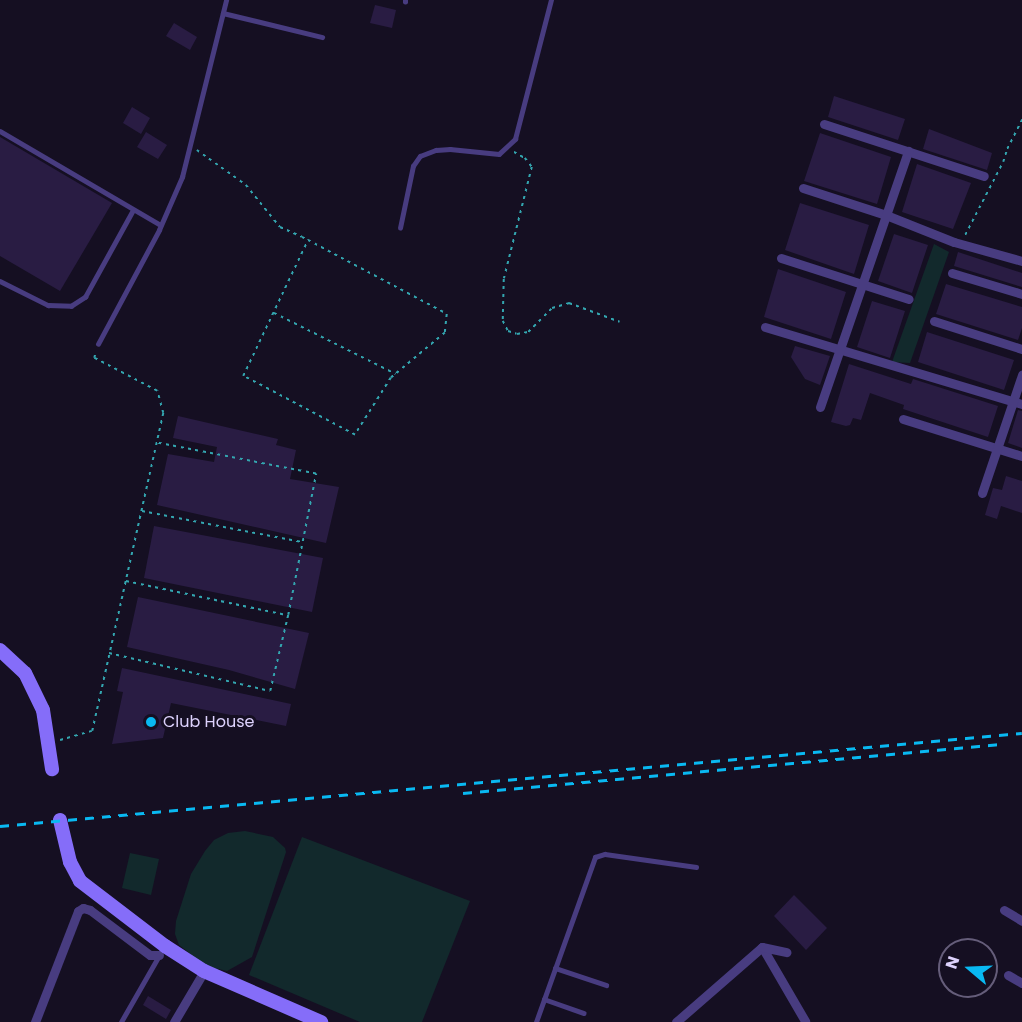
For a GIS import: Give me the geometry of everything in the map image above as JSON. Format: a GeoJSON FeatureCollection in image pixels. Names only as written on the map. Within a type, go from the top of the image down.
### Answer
{"type":"FeatureCollection","features":[{"type":"Feature","properties":{"kind":"main road"},"geometry":{"type":"LineString","coordinates":[[0,650],[25,673],[43,710],[52,769]]}},
{"type":"Feature","properties":{"kind":"main road"},"geometry":{"type":"LineString","coordinates":[[60,820],[70,862],[80,881],[162,950],[204,971],[321,1022]]}},
{"type":"Feature","properties":{"kind":"street"},"geometry":{"type":"LineString","coordinates":[[824,124],[984,176]]}},
{"type":"Feature","properties":{"kind":"street"},"geometry":{"type":"LineString","coordinates":[[820,407],[908,151]]}},
{"type":"Feature","properties":{"kind":"street"},"geometry":{"type":"LineString","coordinates":[[803,189],[886,215],[954,242],[1022,261]]}},
{"type":"Feature","properties":{"kind":"street"},"geometry":{"type":"LineString","coordinates":[[781,258],[909,299]]}},
{"type":"Feature","properties":{"kind":"street"},"geometry":{"type":"LineString","coordinates":[[952,273],[1022,294]]}},
{"type":"Feature","properties":{"kind":"street"},"geometry":{"type":"LineString","coordinates":[[934,321],[1022,349]]}},
{"type":"Feature","properties":{"kind":"street"},"geometry":{"type":"LineString","coordinates":[[765,327],[1018,403]]}},
{"type":"Feature","properties":{"kind":"street"},"geometry":{"type":"LineString","coordinates":[[982,493],[997,448],[1018,403],[1022,375]]}},
{"type":"Feature","properties":{"kind":"street"},"geometry":{"type":"LineString","coordinates":[[903,419],[1022,456]]}},
{"type":"Feature","properties":{"kind":"street"},"geometry":{"type":"LineString","coordinates":[[35,1022],[78,911],[83,908],[90,910],[150,955],[162,950]]}},
{"type":"Feature","properties":{"kind":"street"},"geometry":{"type":"LineString","coordinates":[[1004,910],[1022,921]]}},
{"type":"Feature","properties":{"kind":"street"},"geometry":{"type":"LineString","coordinates":[[762,947],[786,952]]}},
{"type":"Feature","properties":{"kind":"street"},"geometry":{"type":"LineString","coordinates":[[762,947],[805,1022]]}},
{"type":"Feature","properties":{"kind":"street"},"geometry":{"type":"LineString","coordinates":[[675,1022],[762,947]]}},
{"type":"Feature","properties":{"kind":"street"},"geometry":{"type":"LineString","coordinates":[[174,1022],[204,971]]}},
{"type":"Feature","properties":{"kind":"street"},"geometry":{"type":"LineString","coordinates":[[1008,975],[1022,983]]}},
{"type":"Feature","properties":{"kind":"lane"},"geometry":{"type":"LineString","coordinates":[[98,344],[161,225],[182,177],[226,0]]}},
{"type":"Feature","properties":{"kind":"lane"},"geometry":{"type":"LineString","coordinates":[[400,228],[413,166],[420,156],[436,150],[499,154],[515,140],[551,0]]}},
{"type":"Feature","properties":{"kind":"lane"},"geometry":{"type":"LineString","coordinates":[[223,13],[322,36]]}},
{"type":"Feature","properties":{"kind":"lane"},"geometry":{"type":"LineString","coordinates":[[0,131],[161,225]]}},
{"type":"Feature","properties":{"kind":"lane"},"geometry":{"type":"LineString","coordinates":[[0,281],[48,305],[71,306],[85,297],[133,210]]}},
{"type":"Feature","properties":{"kind":"lane"},"geometry":{"type":"LineString","coordinates":[[536,1022],[595,857],[605,854],[696,867]]}},
{"type":"Feature","properties":{"kind":"lane"},"geometry":{"type":"LineString","coordinates":[[121,1022],[162,950]]}},
{"type":"Feature","properties":{"kind":"lane"},"geometry":{"type":"LineString","coordinates":[[555,968],[606,985]]}},
{"type":"Feature","properties":{"kind":"lane"},"geometry":{"type":"LineString","coordinates":[[544,999],[584,1013]]}},
{"type":"Feature","properties":{"kind":"path"},"geometry":{"type":"LineString","coordinates":[[191,147],[246,185],[280,227],[308,240],[447,314],[445,333],[396,374],[355,435],[243,376],[308,240]]}},
{"type":"Feature","properties":{"kind":"path"},"geometry":{"type":"LineString","coordinates":[[507,149],[525,158],[532,167],[504,279],[503,321],[508,331],[517,334],[528,332],[552,308],[569,303],[620,322]]}},
{"type":"Feature","properties":{"kind":"path"},"geometry":{"type":"LineString","coordinates":[[273,313],[396,374]]}},
{"type":"Feature","properties":{"kind":"path"},"geometry":{"type":"LineString","coordinates":[[47,741],[92,732],[163,413],[157,391],[94,358],[98,344]]}},
{"type":"Feature","properties":{"kind":"path"},"geometry":{"type":"LineString","coordinates":[[109,653],[270,691],[288,615],[316,474],[157,443]]}},
{"type":"Feature","properties":{"kind":"path"},"geometry":{"type":"LineString","coordinates":[[141,511],[303,542]]}},
{"type":"Feature","properties":{"kind":"path"},"geometry":{"type":"LineString","coordinates":[[126,580],[288,615]]}},
{"type":"Feature","properties":{"kind":"green space"},"geometry":{"type":"Polygon","coordinates":[[[934,244],[949,252],[910,363],[892,362],[934,244]]]}},
{"type":"Feature","properties":{"kind":"green space"},"geometry":{"type":"Polygon","coordinates":[[[245,831],[273,837],[285,848],[286,852],[252,957],[227,971],[206,966],[179,945],[175,934],[176,921],[191,874],[205,851],[214,840],[228,833],[245,831]]]}},
{"type":"Feature","properties":{"kind":"green space"},"geometry":{"type":"Polygon","coordinates":[[[302,837],[470,901],[422,1022],[360,1022],[249,975],[302,837]]]}},
{"type":"Feature","properties":{"kind":"green space"},"geometry":{"type":"Polygon","coordinates":[[[130,853],[159,859],[151,895],[122,888],[130,853]]]}},
{"type":"Feature","properties":{"kind":"building"},"geometry":{"type":"Polygon","coordinates":[[[375,5],[396,10],[392,28],[370,23],[375,5]]]}},
{"type":"Feature","properties":{"kind":"building"},"geometry":{"type":"Polygon","coordinates":[[[174,23],[197,37],[190,50],[166,36],[174,23]]]}},
{"type":"Feature","properties":{"kind":"building"},"geometry":{"type":"Polygon","coordinates":[[[834,96],[905,119],[898,140],[828,117],[834,96]]]}},
{"type":"Feature","properties":{"kind":"building"},"geometry":{"type":"Polygon","coordinates":[[[132,107],[150,118],[141,134],[123,123],[132,107]]]}},
{"type":"Feature","properties":{"kind":"building"},"geometry":{"type":"Polygon","coordinates":[[[929,129],[992,153],[987,170],[923,149],[929,129]]]}},
{"type":"Feature","properties":{"kind":"building"},"geometry":{"type":"Polygon","coordinates":[[[146,132],[167,145],[158,159],[137,147],[146,132]]]}},
{"type":"Feature","properties":{"kind":"building"},"geometry":{"type":"Polygon","coordinates":[[[820,133],[891,157],[877,204],[804,181],[820,133]]]}},
{"type":"Feature","properties":{"kind":"building"},"geometry":{"type":"Polygon","coordinates":[[[0,137],[112,203],[60,291],[0,256],[0,137]]]}},
{"type":"Feature","properties":{"kind":"building"},"geometry":{"type":"Polygon","coordinates":[[[917,164],[971,183],[953,229],[902,212],[917,164]]]}},
{"type":"Feature","properties":{"kind":"building"},"geometry":{"type":"Polygon","coordinates":[[[800,203],[869,225],[854,274],[785,250],[800,203]]]}},
{"type":"Feature","properties":{"kind":"building"},"geometry":{"type":"Polygon","coordinates":[[[894,234],[928,245],[912,293],[878,281],[894,234]]]}},
{"type":"Feature","properties":{"kind":"building"},"geometry":{"type":"Polygon","coordinates":[[[958,252],[1022,273],[1022,287],[954,266],[958,252]]]}},
{"type":"Feature","properties":{"kind":"building"},"geometry":{"type":"Polygon","coordinates":[[[778,269],[846,292],[831,339],[764,317],[778,269]]]}},
{"type":"Feature","properties":{"kind":"building"},"geometry":{"type":"Polygon","coordinates":[[[946,284],[1022,307],[1022,328],[1018,340],[936,314],[946,284]]]}},
{"type":"Feature","properties":{"kind":"building"},"geometry":{"type":"Polygon","coordinates":[[[872,301],[905,311],[890,358],[857,347],[872,301]]]}},
{"type":"Feature","properties":{"kind":"building"},"geometry":{"type":"Polygon","coordinates":[[[927,332],[1014,360],[1004,390],[918,362],[927,332]]]}},
{"type":"Feature","properties":{"kind":"building"},"geometry":{"type":"Polygon","coordinates":[[[795,346],[830,356],[820,385],[805,379],[791,357],[795,346]]]}},
{"type":"Feature","properties":{"kind":"building"},"geometry":{"type":"Polygon","coordinates":[[[849,364],[911,384],[913,379],[998,406],[988,437],[903,409],[904,405],[870,393],[861,420],[853,418],[850,425],[846,426],[831,422],[849,364]]]}},
{"type":"Feature","properties":{"kind":"building"},"geometry":{"type":"Polygon","coordinates":[[[1018,410],[1022,411],[1022,448],[1008,443],[1018,410]]]}},
{"type":"Feature","properties":{"kind":"building"},"geometry":{"type":"Polygon","coordinates":[[[178,416],[278,439],[276,445],[296,450],[290,479],[339,487],[326,543],[157,505],[168,454],[214,462],[217,447],[173,438],[178,416]]]}},
{"type":"Feature","properties":{"kind":"building"},"geometry":{"type":"Polygon","coordinates":[[[1006,476],[1022,481],[1022,513],[1001,506],[997,519],[985,515],[993,488],[1002,490],[1006,476]]]}},
{"type":"Feature","properties":{"kind":"building"},"geometry":{"type":"Polygon","coordinates":[[[154,526],[323,558],[312,612],[144,578],[154,526]]]}},
{"type":"Feature","properties":{"kind":"building"},"geometry":{"type":"Polygon","coordinates":[[[138,597],[309,633],[295,689],[229,670],[127,647],[138,597]]]}},
{"type":"Feature","properties":{"kind":"building"},"geometry":{"type":"Polygon","coordinates":[[[122,668],[291,704],[286,726],[171,703],[163,738],[112,744],[123,692],[117,691],[122,668]]]}},
{"type":"Feature","properties":{"kind":"building"},"geometry":{"type":"Polygon","coordinates":[[[794,895],[827,928],[806,950],[774,916],[794,895]]]}},
{"type":"Feature","properties":{"kind":"building"},"geometry":{"type":"Polygon","coordinates":[[[148,996],[171,1010],[166,1019],[143,1005],[148,996]]]}},
{"type":"Feature","properties":{"kind":"railway"},"geometry":{"type":"LineString","coordinates":[[0,826],[1022,733]]}},
{"type":"Feature","properties":{"kind":"railway"},"geometry":{"type":"LineString","coordinates":[[463,793],[1001,744]]}},
{"type":"Feature","properties":{"kind":"place","name":"Club House"},"geometry":{"type":"Point","coordinates":[151,722]}}]}
